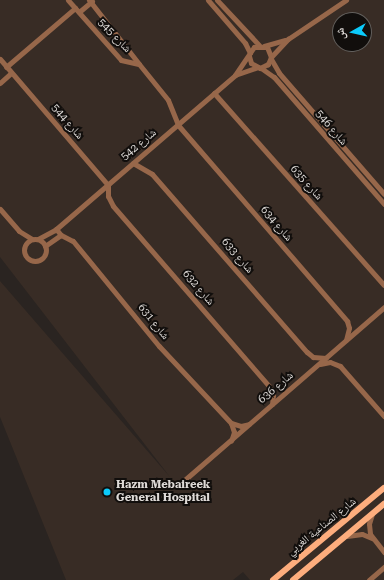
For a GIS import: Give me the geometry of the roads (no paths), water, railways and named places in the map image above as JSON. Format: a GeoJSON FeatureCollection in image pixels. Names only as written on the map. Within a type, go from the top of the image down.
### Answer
{"type":"FeatureCollection","features":[{"type":"Feature","properties":{"kind":"main road","name":"شارع الصناعية الغربي"},"geometry":{"type":"LineString","coordinates":[[273,580],[384,488]]}},
{"type":"Feature","properties":{"kind":"main road","name":"شارع الصناعية الغربي"},"geometry":{"type":"LineString","coordinates":[[293,580],[384,504]]}},
{"type":"Feature","properties":{"kind":"street","name":"شارع 545"},"geometry":{"type":"LineString","coordinates":[[68,0],[121,60],[139,64]]}},
{"type":"Feature","properties":{"kind":"street"},"geometry":{"type":"LineString","coordinates":[[208,0],[245,43],[250,54],[251,63],[259,67],[268,64],[271,58],[288,39],[346,0]]}},
{"type":"Feature","properties":{"kind":"street"},"geometry":{"type":"LineString","coordinates":[[217,0],[271,58]]}},
{"type":"Feature","properties":{"kind":"street"},"geometry":{"type":"LineString","coordinates":[[6,67],[77,10],[91,1],[168,100],[178,125]]}},
{"type":"Feature","properties":{"kind":"street"},"geometry":{"type":"LineString","coordinates":[[250,54],[261,46],[288,39]]}},
{"type":"Feature","properties":{"kind":"street","name":"شارع 542"},"geometry":{"type":"LineString","coordinates":[[38,239],[56,229],[178,125],[235,75],[250,54]]}},
{"type":"Feature","properties":{"kind":"street","name":"شارع 546"},"geometry":{"type":"LineString","coordinates":[[271,58],[279,73],[384,194]]}},
{"type":"Feature","properties":{"kind":"street","name":"شارع 544"},"geometry":{"type":"LineString","coordinates":[[0,59],[108,185]]}},
{"type":"Feature","properties":{"kind":"street","name":"شارع 542"},"geometry":{"type":"LineString","coordinates":[[235,75],[259,67]]}},
{"type":"Feature","properties":{"kind":"street","name":"شارع 546"},"geometry":{"type":"LineString","coordinates":[[259,67],[274,77],[384,204]]}},
{"type":"Feature","properties":{"kind":"street"},"geometry":{"type":"LineString","coordinates":[[0,83],[11,73]]}},
{"type":"Feature","properties":{"kind":"street","name":"شارع 635"},"geometry":{"type":"LineString","coordinates":[[214,93],[384,285]]}},
{"type":"Feature","properties":{"kind":"street","name":"شارع 634"},"geometry":{"type":"LineString","coordinates":[[178,125],[344,318],[349,328],[346,340]]}},
{"type":"Feature","properties":{"kind":"street","name":"شارع 633"},"geometry":{"type":"LineString","coordinates":[[133,163],[152,174],[307,352],[313,357],[326,358]]}},
{"type":"Feature","properties":{"kind":"street","name":"شارع 632"},"geometry":{"type":"LineString","coordinates":[[108,185],[108,196],[113,206],[270,386],[273,395],[272,404]]}},
{"type":"Feature","properties":{"kind":"street"},"geometry":{"type":"LineString","coordinates":[[0,209],[19,231],[32,239],[38,239],[45,246],[45,254],[41,259],[29,259],[24,248],[32,239]]}},
{"type":"Feature","properties":{"kind":"street"},"geometry":{"type":"LineString","coordinates":[[45,246],[61,235],[56,229]]}},
{"type":"Feature","properties":{"kind":"street","name":"شارع 631"},"geometry":{"type":"LineString","coordinates":[[61,235],[73,241],[159,346],[231,423]]}},
{"type":"Feature","properties":{"kind":"street","name":"شارع 636"},"geometry":{"type":"LineString","coordinates":[[181,483],[252,423],[384,306]]}},
{"type":"Feature","properties":{"kind":"street"},"geometry":{"type":"LineString","coordinates":[[319,364],[330,362],[340,366],[384,416]]}},
{"type":"Feature","properties":{"kind":"street"},"geometry":{"type":"LineString","coordinates":[[231,423],[241,426],[252,423]]}},
{"type":"Feature","properties":{"kind":"street"},"geometry":{"type":"LineString","coordinates":[[230,441],[234,432],[231,423]]}},
{"type":"Feature","properties":{"kind":"street"},"geometry":{"type":"LineString","coordinates":[[372,513],[369,529],[373,539],[384,552]]}},
{"type":"Feature","properties":{"kind":"street"},"geometry":{"type":"LineString","coordinates":[[344,537],[356,534],[373,539]]}},
{"type":"Feature","properties":{"kind":"street"},"geometry":{"type":"LineString","coordinates":[[369,580],[384,567]]}},
{"type":"Feature","properties":{"kind":"place","name":"Hazm Mebaireek General Hospital"},"geometry":{"type":"Point","coordinates":[107,492]}}]}
